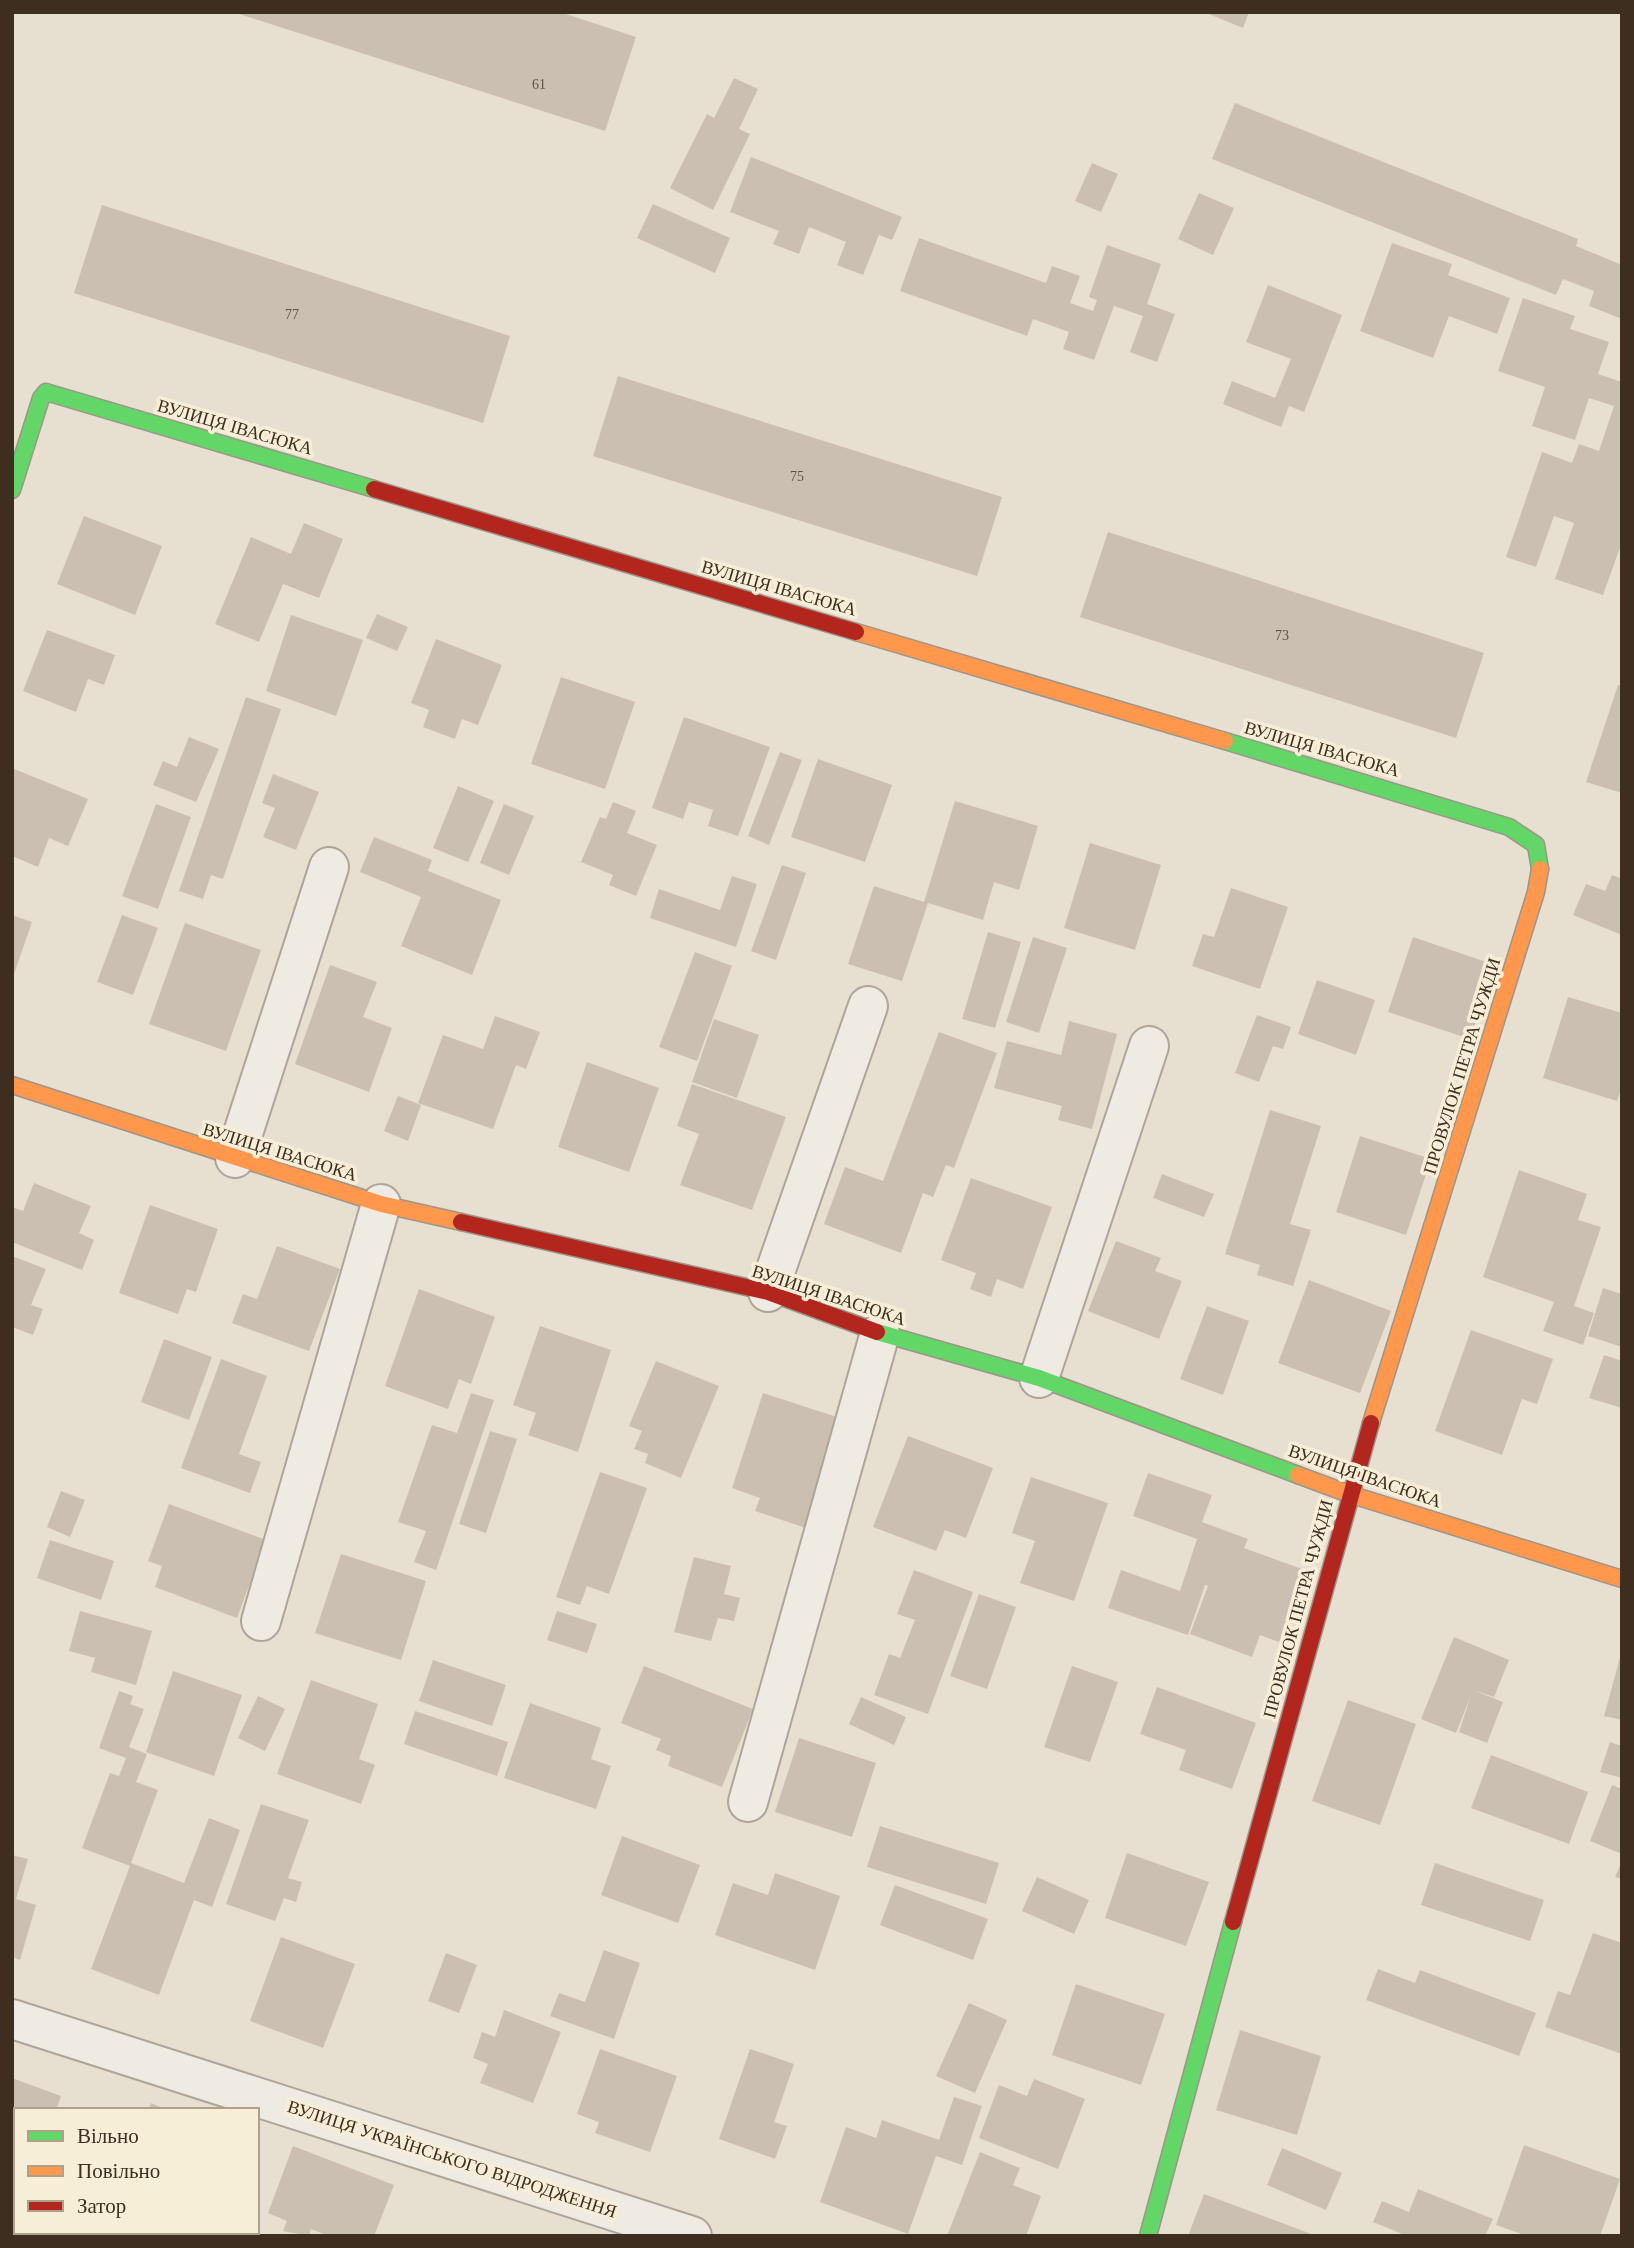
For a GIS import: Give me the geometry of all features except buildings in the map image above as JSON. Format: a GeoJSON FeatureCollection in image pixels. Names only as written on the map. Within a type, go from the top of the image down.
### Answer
{"type":"FeatureCollection","features":[{"type":"Feature","properties":{"kind":"street","name":"ВУЛИЦЯ ІВАСЮКА"},"geometry":{"type":"LineString","coordinates":[[12,490],[41,398],[46,392],[51,393],[1495,821]]}},
{"type":"Feature","properties":{"kind":"street","name":"ПРОВУЛОК ПЕТРА ЧУЖДИ"},"geometry":{"type":"LineString","coordinates":[[1148,2236],[1349,1494],[1542,870],[1539,848],[1522,830],[1495,821]]}},
{"type":"Feature","properties":{"kind":"street"},"geometry":{"type":"LineString","coordinates":[[235,1158],[329,867]]}},
{"type":"Feature","properties":{"kind":"street"},"geometry":{"type":"LineString","coordinates":[[768,1292],[869,1006]]}},
{"type":"Feature","properties":{"kind":"street"},"geometry":{"type":"LineString","coordinates":[[1039,1378],[1149,1046]]}},
{"type":"Feature","properties":{"kind":"street","name":"ВУЛИЦЯ ІВАСЮКА"},"geometry":{"type":"LineString","coordinates":[[12,1085],[381,1204],[768,1292],[880,1333],[1039,1378],[1349,1494],[1622,1578]]}},
{"type":"Feature","properties":{"kind":"street"},"geometry":{"type":"LineString","coordinates":[[261,1621],[381,1204]]}},
{"type":"Feature","properties":{"kind":"street"},"geometry":{"type":"LineString","coordinates":[[748,1802],[880,1333]]}},
{"type":"Feature","properties":{"kind":"street","name":"ВУЛИЦЯ УКРАЇНСЬКОГО ВІДРОДЖЕННЯ"},"geometry":{"type":"LineString","coordinates":[[12,2019],[692,2236]]}},
{"type":"Feature","properties":{"kind":"traffic: fast"},"geometry":{"type":"LineString","coordinates":[[12,490],[41,398],[46,392],[374,489]]}},
{"type":"Feature","properties":{"kind":"traffic: fast"},"geometry":{"type":"LineString","coordinates":[[1225,741],[1509,827],[1536,845],[1540,869]]}},
{"type":"Feature","properties":{"kind":"traffic: fast"},"geometry":{"type":"LineString","coordinates":[[877,1332],[1039,1378],[1298,1475]]}},
{"type":"Feature","properties":{"kind":"traffic: fast"},"geometry":{"type":"LineString","coordinates":[[1148,2236],[1233,1922]]}},
{"type":"Feature","properties":{"kind":"traffic: slow"},"geometry":{"type":"LineString","coordinates":[[856,632],[1225,741]]}},
{"type":"Feature","properties":{"kind":"traffic: slow"},"geometry":{"type":"LineString","coordinates":[[1371,1423],[1536,892],[1540,869]]}},
{"type":"Feature","properties":{"kind":"traffic: slow"},"geometry":{"type":"LineString","coordinates":[[12,1085],[381,1204],[461,1222]]}},
{"type":"Feature","properties":{"kind":"traffic: slow"},"geometry":{"type":"LineString","coordinates":[[1298,1475],[1349,1494],[1622,1579]]}},
{"type":"Feature","properties":{"kind":"traffic: jam"},"geometry":{"type":"LineString","coordinates":[[374,489],[856,632]]}},
{"type":"Feature","properties":{"kind":"traffic: jam"},"geometry":{"type":"LineString","coordinates":[[461,1222],[768,1292],[877,1332]]}},
{"type":"Feature","properties":{"kind":"traffic: jam"},"geometry":{"type":"LineString","coordinates":[[1233,1922],[1371,1423]]}}]}
